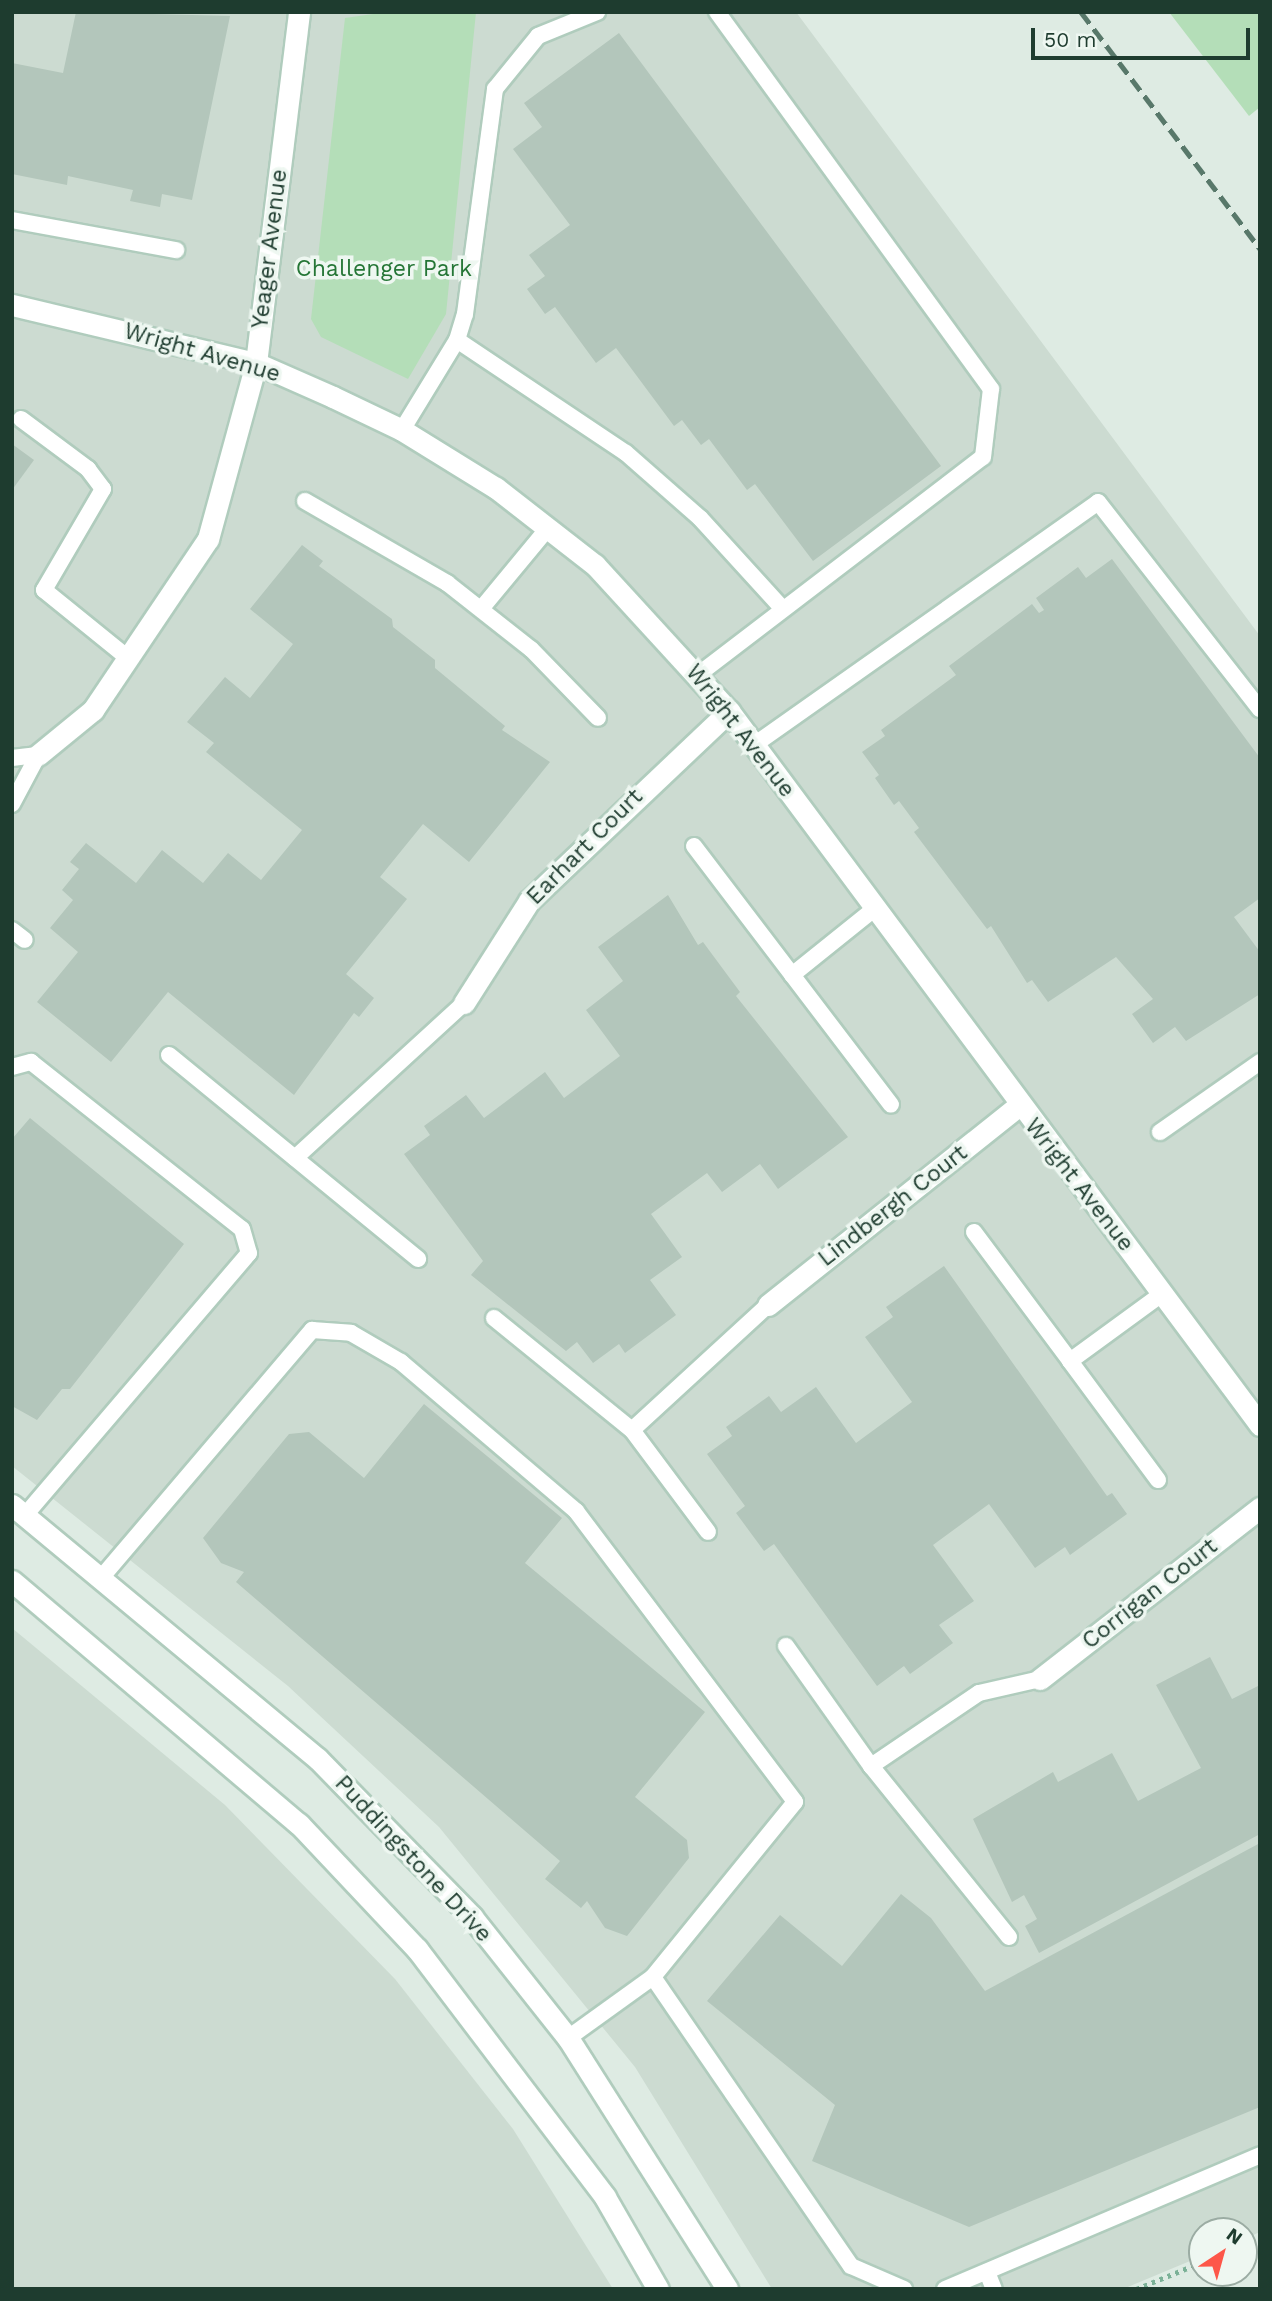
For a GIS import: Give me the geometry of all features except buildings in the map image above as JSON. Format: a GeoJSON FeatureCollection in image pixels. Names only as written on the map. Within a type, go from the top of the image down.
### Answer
{"type":"FeatureCollection","features":[{"type":"Feature","properties":{"kind":"street","name":"Yeager Avenue"},"geometry":{"type":"LineString","coordinates":[[38,755],[93,710],[208,539],[256,363],[298,14]]}},
{"type":"Feature","properties":{"kind":"street","name":"Wright Avenue"},"geometry":{"type":"LineString","coordinates":[[12,306],[256,363],[402,430],[548,528],[595,565],[699,674],[729,710],[1018,1107],[1260,1425]]}},
{"type":"Feature","properties":{"kind":"street","name":"Earhart Court"},"geometry":{"type":"LineString","coordinates":[[464,1003],[529,901],[729,710]]}},
{"type":"Feature","properties":{"kind":"street","name":"Lindbergh Court"},"geometry":{"type":"LineString","coordinates":[[768,1305],[1018,1107]]}},
{"type":"Feature","properties":{"kind":"street","name":"Corrigan Court"},"geometry":{"type":"LineString","coordinates":[[1040,1679],[1260,1508]]}},
{"type":"Feature","properties":{"kind":"street","name":"Puddingstone Drive"},"geometry":{"type":"LineString","coordinates":[[18,1510],[318,1759],[472,1917],[568,2038],[727,2289]]}},
{"type":"Feature","properties":{"kind":"street"},"geometry":{"type":"LineString","coordinates":[[12,1581],[299,1824],[417,1949],[605,2197],[658,2289]]}},
{"type":"Feature","properties":{"kind":"lane"},"geometry":{"type":"LineString","coordinates":[[402,430],[457,340],[495,89],[538,36],[597,12]]}},
{"type":"Feature","properties":{"kind":"lane"},"geometry":{"type":"LineString","coordinates":[[699,674],[982,457],[991,389],[717,12]]}},
{"type":"Feature","properties":{"kind":"lane"},"geometry":{"type":"LineString","coordinates":[[12,220],[176,250]]}},
{"type":"Feature","properties":{"kind":"lane"},"geometry":{"type":"LineString","coordinates":[[457,340],[562,404],[626,453],[726,544],[782,608]]}},
{"type":"Feature","properties":{"kind":"lane"},"geometry":{"type":"LineString","coordinates":[[21,419],[88,469],[103,489],[44,590],[128,658]]}},
{"type":"Feature","properties":{"kind":"lane"},"geometry":{"type":"LineString","coordinates":[[305,501],[481,609],[531,649],[598,718]]}},
{"type":"Feature","properties":{"kind":"lane"},"geometry":{"type":"LineString","coordinates":[[754,745],[1098,502],[1260,709]]}},
{"type":"Feature","properties":{"kind":"lane"},"geometry":{"type":"LineString","coordinates":[[481,609],[548,528]]}},
{"type":"Feature","properties":{"kind":"lane"},"geometry":{"type":"LineString","coordinates":[[12,758],[38,755]]}},
{"type":"Feature","properties":{"kind":"lane"},"geometry":{"type":"LineString","coordinates":[[12,804],[38,755]]}},
{"type":"Feature","properties":{"kind":"lane"},"geometry":{"type":"LineString","coordinates":[[694,846],[891,1105]]}},
{"type":"Feature","properties":{"kind":"lane"},"geometry":{"type":"LineString","coordinates":[[792,975],[874,909]]}},
{"type":"Feature","properties":{"kind":"lane"},"geometry":{"type":"LineString","coordinates":[[295,1158],[464,1003]]}},
{"type":"Feature","properties":{"kind":"lane"},"geometry":{"type":"LineString","coordinates":[[169,1055],[418,1259]]}},
{"type":"Feature","properties":{"kind":"lane"},"geometry":{"type":"LineString","coordinates":[[12,1066],[31,1062],[242,1229],[249,1253],[144,1380],[18,1510]]}},
{"type":"Feature","properties":{"kind":"lane"},"geometry":{"type":"LineString","coordinates":[[1160,1132],[1260,1062]]}},
{"type":"Feature","properties":{"kind":"lane"},"geometry":{"type":"LineString","coordinates":[[974,1232],[1158,1480]]}},
{"type":"Feature","properties":{"kind":"lane"},"geometry":{"type":"LineString","coordinates":[[1070,1362],[1162,1294]]}},
{"type":"Feature","properties":{"kind":"lane"},"geometry":{"type":"LineString","coordinates":[[632,1430],[768,1305]]}},
{"type":"Feature","properties":{"kind":"lane"},"geometry":{"type":"LineString","coordinates":[[494,1318],[632,1430],[708,1532]]}},
{"type":"Feature","properties":{"kind":"lane"},"geometry":{"type":"LineString","coordinates":[[101,1578],[312,1330],[351,1333],[401,1362],[576,1511],[795,1802],[653,1977],[568,2038]]}},
{"type":"Feature","properties":{"kind":"lane"},"geometry":{"type":"LineString","coordinates":[[786,1646],[871,1766],[1009,1937]]}},
{"type":"Feature","properties":{"kind":"lane"},"geometry":{"type":"LineString","coordinates":[[871,1766],[979,1693],[1040,1679]]}},
{"type":"Feature","properties":{"kind":"lane"},"geometry":{"type":"LineString","coordinates":[[653,1977],[851,2266],[904,2289]]}},
{"type":"Feature","properties":{"kind":"lane"},"geometry":{"type":"LineString","coordinates":[[945,2289],[1260,2155]]}},
{"type":"Feature","properties":{"kind":"lane"},"geometry":{"type":"LineString","coordinates":[[987,2272],[994,2289]]}},
{"type":"Feature","properties":{"kind":"path"},"geometry":{"type":"LineString","coordinates":[[1136,2289],[1188,2268]]}},
{"type":"Feature","properties":{"kind":"shaded area"},"geometry":{"type":"Polygon","coordinates":[[[12,12],[796,12],[1260,636],[1260,2232],[1258,2233],[1258,2217],[1188,2217],[1188,2262],[1123,2289],[772,2289],[635,2067],[439,1827],[288,1686],[12,1466],[12,12]]]}},
{"type":"Feature","properties":{"kind":"shaded area"},"geometry":{"type":"Polygon","coordinates":[[[12,1628],[225,1805],[395,1979],[513,2129],[613,2289],[12,2289],[12,1628]]]}},
{"type":"Feature","properties":{"kind":"green space","name":"Challenger Park"},"geometry":{"type":"Polygon","coordinates":[[[387,12],[476,12],[446,314],[408,379],[321,337],[311,319],[345,18],[387,12]]]}},
{"type":"Feature","properties":{"kind":"green space"},"geometry":{"type":"Polygon","coordinates":[[[1169,12],[1260,12],[1260,107],[1249,116],[1169,12]]]}},
{"type":"Feature","properties":{"kind":"railway"},"geometry":{"type":"LineString","coordinates":[[1081,12],[1260,249]]}}]}
